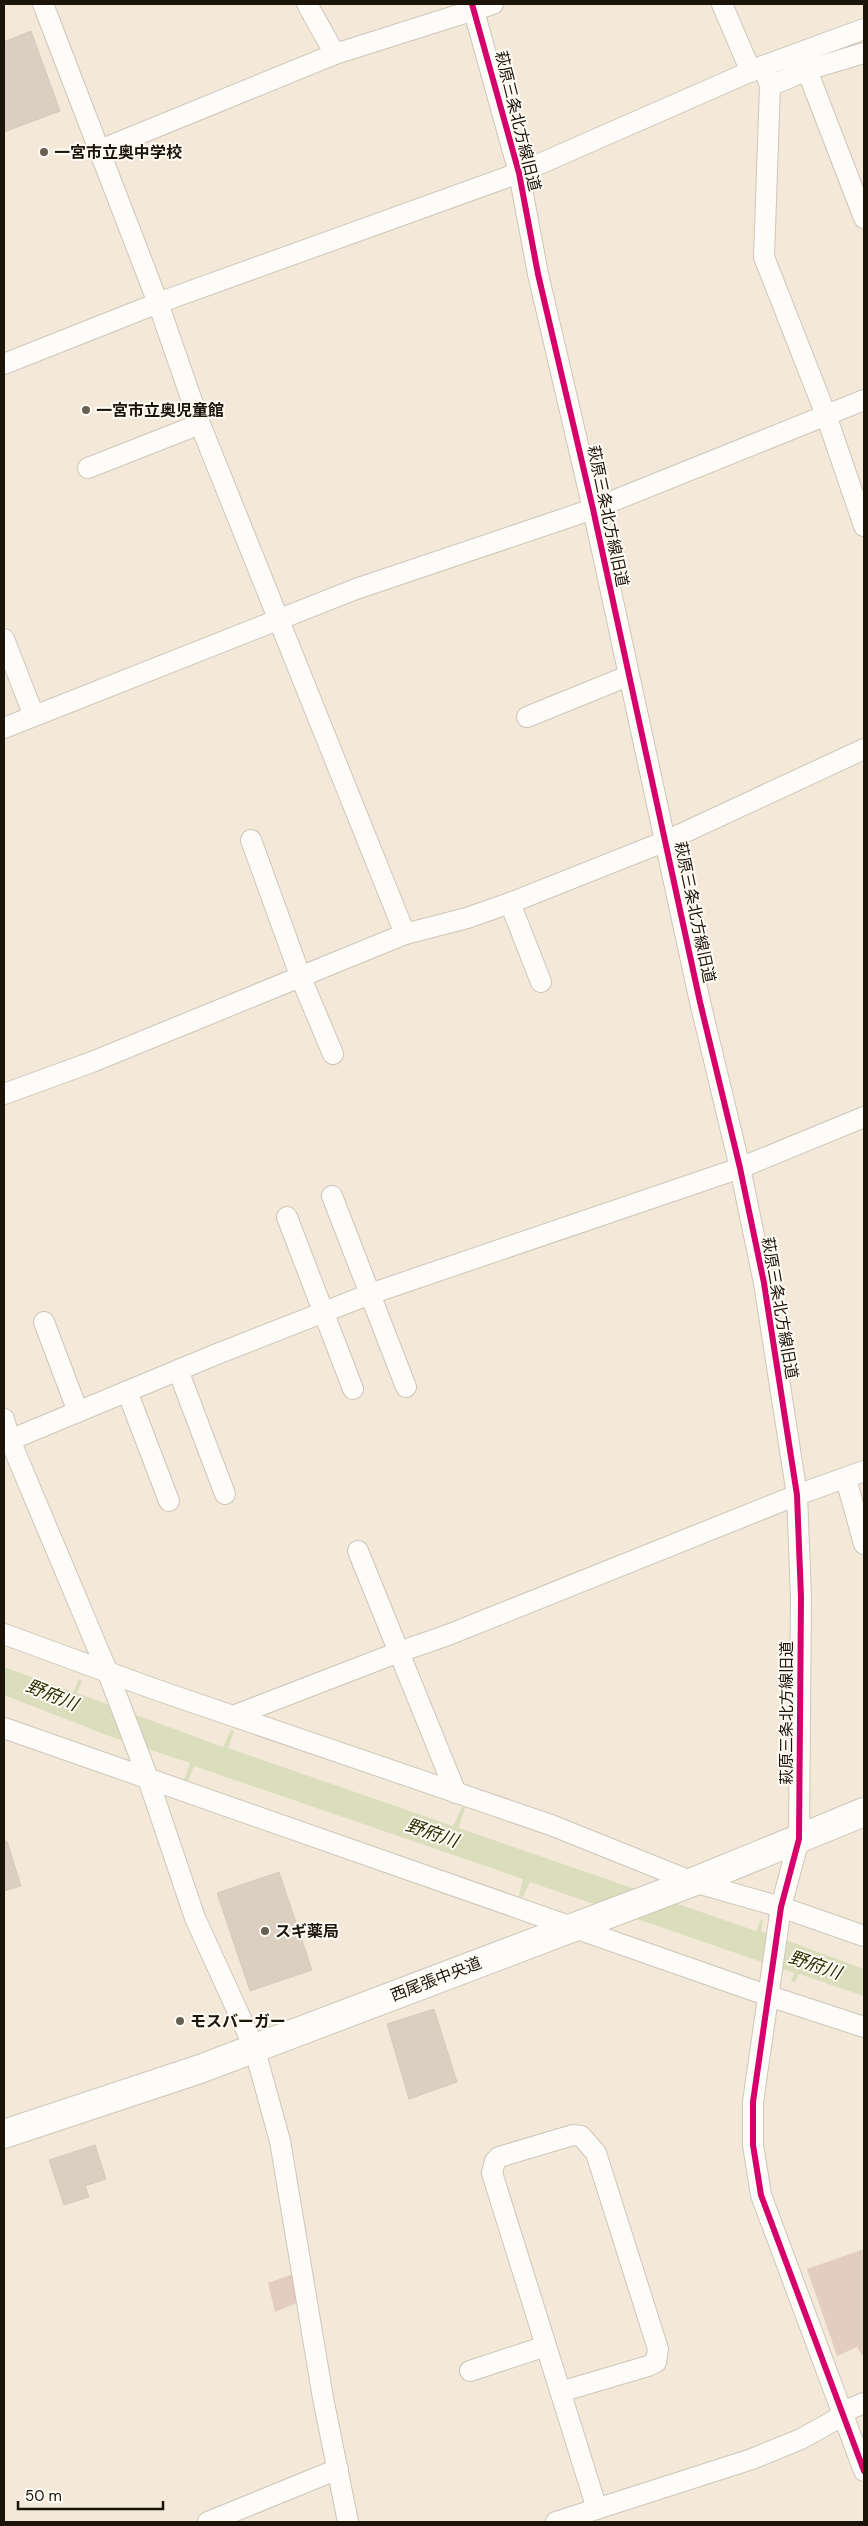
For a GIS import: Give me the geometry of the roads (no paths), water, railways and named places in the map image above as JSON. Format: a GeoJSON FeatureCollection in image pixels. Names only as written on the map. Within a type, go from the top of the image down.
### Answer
{"type":"FeatureCollection","features":[{"type":"Feature","properties":{"kind":"main road","name":"西尾張中央道"},"geometry":{"type":"LineString","coordinates":[[4,2134],[200,2069],[693,1882],[864,1812]]}},
{"type":"Feature","properties":{"kind":"street"},"geometry":{"type":"LineString","coordinates":[[43,4],[158,303],[200,424],[405,934]]}},
{"type":"Feature","properties":{"kind":"street"},"geometry":{"type":"LineString","coordinates":[[307,4],[335,54]]}},
{"type":"Feature","properties":{"kind":"street"},"geometry":{"type":"LineString","coordinates":[[722,4],[757,69],[770,86],[764,256],[826,415],[864,526]]}},
{"type":"Feature","properties":{"kind":"street"},"geometry":{"type":"LineString","coordinates":[[100,150],[335,54],[480,6]]}},
{"type":"Feature","properties":{"kind":"street","name":"萩原三条北方線旧道"},"geometry":{"type":"LineString","coordinates":[[480,6],[519,173],[538,274],[593,509],[700,1002],[740,1168],[764,1282],[797,1495],[801,1597],[799,1839],[780,1910],[752,2102],[753,2145],[762,2195],[864,2471]]}},
{"type":"Feature","properties":{"kind":"street"},"geometry":{"type":"LineString","coordinates":[[4,364],[158,303],[519,173],[757,69],[864,29]]}},
{"type":"Feature","properties":{"kind":"street"},"geometry":{"type":"LineString","coordinates":[[770,86],[807,70],[864,53]]}},
{"type":"Feature","properties":{"kind":"street"},"geometry":{"type":"LineString","coordinates":[[807,70],[864,218]]}},
{"type":"Feature","properties":{"kind":"street"},"geometry":{"type":"LineString","coordinates":[[4,728],[280,621],[356,589],[593,509],[864,400]]}},
{"type":"Feature","properties":{"kind":"street"},"geometry":{"type":"LineString","coordinates":[[88,468],[200,424]]}},
{"type":"Feature","properties":{"kind":"street"},"geometry":{"type":"LineString","coordinates":[[4,639],[34,716]]}},
{"type":"Feature","properties":{"kind":"street"},"geometry":{"type":"LineString","coordinates":[[527,717],[628,676]]}},
{"type":"Feature","properties":{"kind":"street"},"geometry":{"type":"LineString","coordinates":[[4,1094],[92,1062],[405,934],[467,918],[510,903],[666,841],[864,748]]}},
{"type":"Feature","properties":{"kind":"street"},"geometry":{"type":"LineString","coordinates":[[251,840],[301,978],[333,1054]]}},
{"type":"Feature","properties":{"kind":"street"},"geometry":{"type":"LineString","coordinates":[[510,903],[541,982]]}},
{"type":"Feature","properties":{"kind":"street"},"geometry":{"type":"LineString","coordinates":[[348,2522],[321,2388],[280,2141],[254,2047],[195,1918],[148,1776],[110,1677],[6,1430],[78,1412],[370,1294],[740,1168],[864,1117]]}},
{"type":"Feature","properties":{"kind":"street"},"geometry":{"type":"LineString","coordinates":[[332,1196],[406,1387]]}},
{"type":"Feature","properties":{"kind":"street"},"geometry":{"type":"LineString","coordinates":[[287,1217],[353,1389]]}},
{"type":"Feature","properties":{"kind":"street"},"geometry":{"type":"LineString","coordinates":[[44,1322],[78,1412]]}},
{"type":"Feature","properties":{"kind":"street"},"geometry":{"type":"LineString","coordinates":[[178,1370],[225,1494]]}},
{"type":"Feature","properties":{"kind":"street"},"geometry":{"type":"LineString","coordinates":[[127,1391],[169,1501]]}},
{"type":"Feature","properties":{"kind":"street"},"geometry":{"type":"LineString","coordinates":[[233,1716],[581,1583],[797,1495],[855,1475],[864,1544]]}},
{"type":"Feature","properties":{"kind":"street"},"geometry":{"type":"LineString","coordinates":[[358,1551],[456,1793]]}},
{"type":"Feature","properties":{"kind":"street"},"geometry":{"type":"LineString","coordinates":[[4,1634],[110,1677],[233,1716],[551,1826],[693,1882],[864,1936]]}},
{"type":"Feature","properties":{"kind":"street"},"geometry":{"type":"LineString","coordinates":[[4,1728],[148,1776],[575,1927],[769,1992],[864,2027]]}},
{"type":"Feature","properties":{"kind":"street"},"geometry":{"type":"LineString","coordinates":[[560,2392],[648,2366],[656,2362],[658,2349],[596,2153],[581,2136],[573,2135],[499,2157],[493,2166],[492,2173],[596,2509]]}},
{"type":"Feature","properties":{"kind":"street"},"geometry":{"type":"LineString","coordinates":[[470,2371],[546,2346]]}},
{"type":"Feature","properties":{"kind":"street"},"geometry":{"type":"LineString","coordinates":[[556,2522],[752,2459],[801,2439],[852,2408],[864,2403]]}},
{"type":"Feature","properties":{"kind":"street"},"geometry":{"type":"LineString","coordinates":[[208,2522],[338,2469]]}},
{"type":"Feature","properties":{"kind":"water","name":"野府川"},"geometry":{"type":"Polygon","coordinates":[[[4,1667],[73,1692],[79,1679],[82,1681],[77,1693],[223,1747],[231,1730],[234,1731],[228,1748],[453,1826],[462,1807],[465,1807],[459,1828],[756,1931],[761,1919],[763,1920],[761,1931],[864,1969],[864,1996],[799,1974],[795,1983],[791,1981],[794,1973],[530,1882],[523,1897],[519,1896],[523,1879],[194,1766],[188,1781],[184,1780],[190,1763],[109,1736],[4,1695],[4,1667]]]}},
{"type":"Feature","properties":{"kind":"place","name":"一宮市立奥中学校"},"geometry":{"type":"Point","coordinates":[44,152]}},
{"type":"Feature","properties":{"kind":"place","name":"一宮市立奥児童館"},"geometry":{"type":"Point","coordinates":[86,410]}},
{"type":"Feature","properties":{"kind":"place","name":"スギ薬局"},"geometry":{"type":"Point","coordinates":[265,1931]}},
{"type":"Feature","properties":{"kind":"place","name":"モスバーガー"},"geometry":{"type":"Point","coordinates":[180,2021]}}]}
